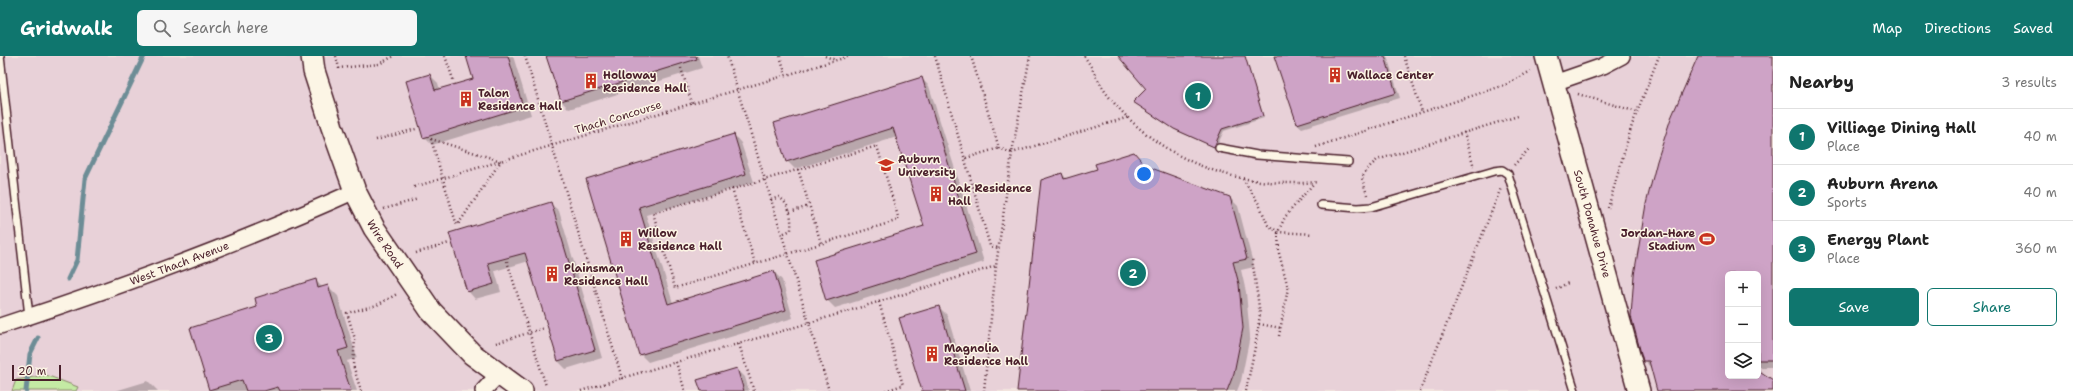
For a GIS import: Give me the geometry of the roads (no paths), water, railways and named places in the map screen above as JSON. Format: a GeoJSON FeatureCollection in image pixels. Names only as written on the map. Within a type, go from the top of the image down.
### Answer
{"type":"FeatureCollection","features":[{"type":"Feature","properties":{"kind":"street","name":"Wire Road"},"geometry":{"type":"LineString","coordinates":[[315,56],[314,71],[330,120],[355,191],[374,228],[431,311],[472,354],[522,391]]}},
{"type":"Feature","properties":{"kind":"street","name":"South Donahue Drive"},"geometry":{"type":"LineString","coordinates":[[1546,56],[1639,391]]}},
{"type":"Feature","properties":{"kind":"street"},"geometry":{"type":"LineString","coordinates":[[1554,84],[1603,66],[1622,56]]}},
{"type":"Feature","properties":{"kind":"street","name":"West Thach Avenue"},"geometry":{"type":"LineString","coordinates":[[0,326],[106,291],[285,222],[355,191]]}},
{"type":"Feature","properties":{"kind":"street"},"geometry":{"type":"LineString","coordinates":[[483,391],[499,374]]}},
{"type":"Feature","properties":{"kind":"lane"},"geometry":{"type":"LineString","coordinates":[[0,56],[29,316]]}},
{"type":"Feature","properties":{"kind":"lane"},"geometry":{"type":"LineString","coordinates":[[1219,148],[1257,156],[1348,162]]}},
{"type":"Feature","properties":{"kind":"lane"},"geometry":{"type":"LineString","coordinates":[[1321,205],[1358,208],[1371,207],[1494,171],[1502,170],[1508,174],[1575,391]]}},
{"type":"Feature","properties":{"kind":"waterway"},"geometry":{"type":"LineString","coordinates":[[68,279],[77,260],[85,179],[144,56]]}},
{"type":"Feature","properties":{"kind":"waterway"},"geometry":{"type":"LineString","coordinates":[[26,391],[30,354],[38,338]]}},
{"type":"Feature","properties":{"kind":"place","name":"Wallace Center"},"geometry":{"type":"Point","coordinates":[1335,75]}},
{"type":"Feature","properties":{"kind":"place","name":"Holloway Residence Hall"},"geometry":{"type":"Point","coordinates":[591,81]}},
{"type":"Feature","properties":{"kind":"place","name":"Villiage Dining Hall"},"geometry":{"type":"Point","coordinates":[1198,96]}},
{"type":"Feature","properties":{"kind":"place","name":"Talon Residence Hall"},"geometry":{"type":"Point","coordinates":[466,99]}},
{"type":"Feature","properties":{"kind":"place","name":"Auburn University"},"geometry":{"type":"Point","coordinates":[886,165]}},
{"type":"Feature","properties":{"kind":"place","name":"Oak Residence Hall"},"geometry":{"type":"Point","coordinates":[936,194]}},
{"type":"Feature","properties":{"kind":"place","name":"Willow Residence Hall"},"geometry":{"type":"Point","coordinates":[626,239]}},
{"type":"Feature","properties":{"kind":"place","name":"Jordan-Hare Stadium"},"geometry":{"type":"Point","coordinates":[1707,239]}},
{"type":"Feature","properties":{"kind":"place","name":"Auburn Arena"},"geometry":{"type":"Point","coordinates":[1133,273]}},
{"type":"Feature","properties":{"kind":"place","name":"Plainsman Residence Hall"},"geometry":{"type":"Point","coordinates":[552,274]}},
{"type":"Feature","properties":{"kind":"place","name":"Energy Plant"},"geometry":{"type":"Point","coordinates":[269,338]}},
{"type":"Feature","properties":{"kind":"place","name":"Magnolia Residence Hall"},"geometry":{"type":"Point","coordinates":[932,354]}}]}
